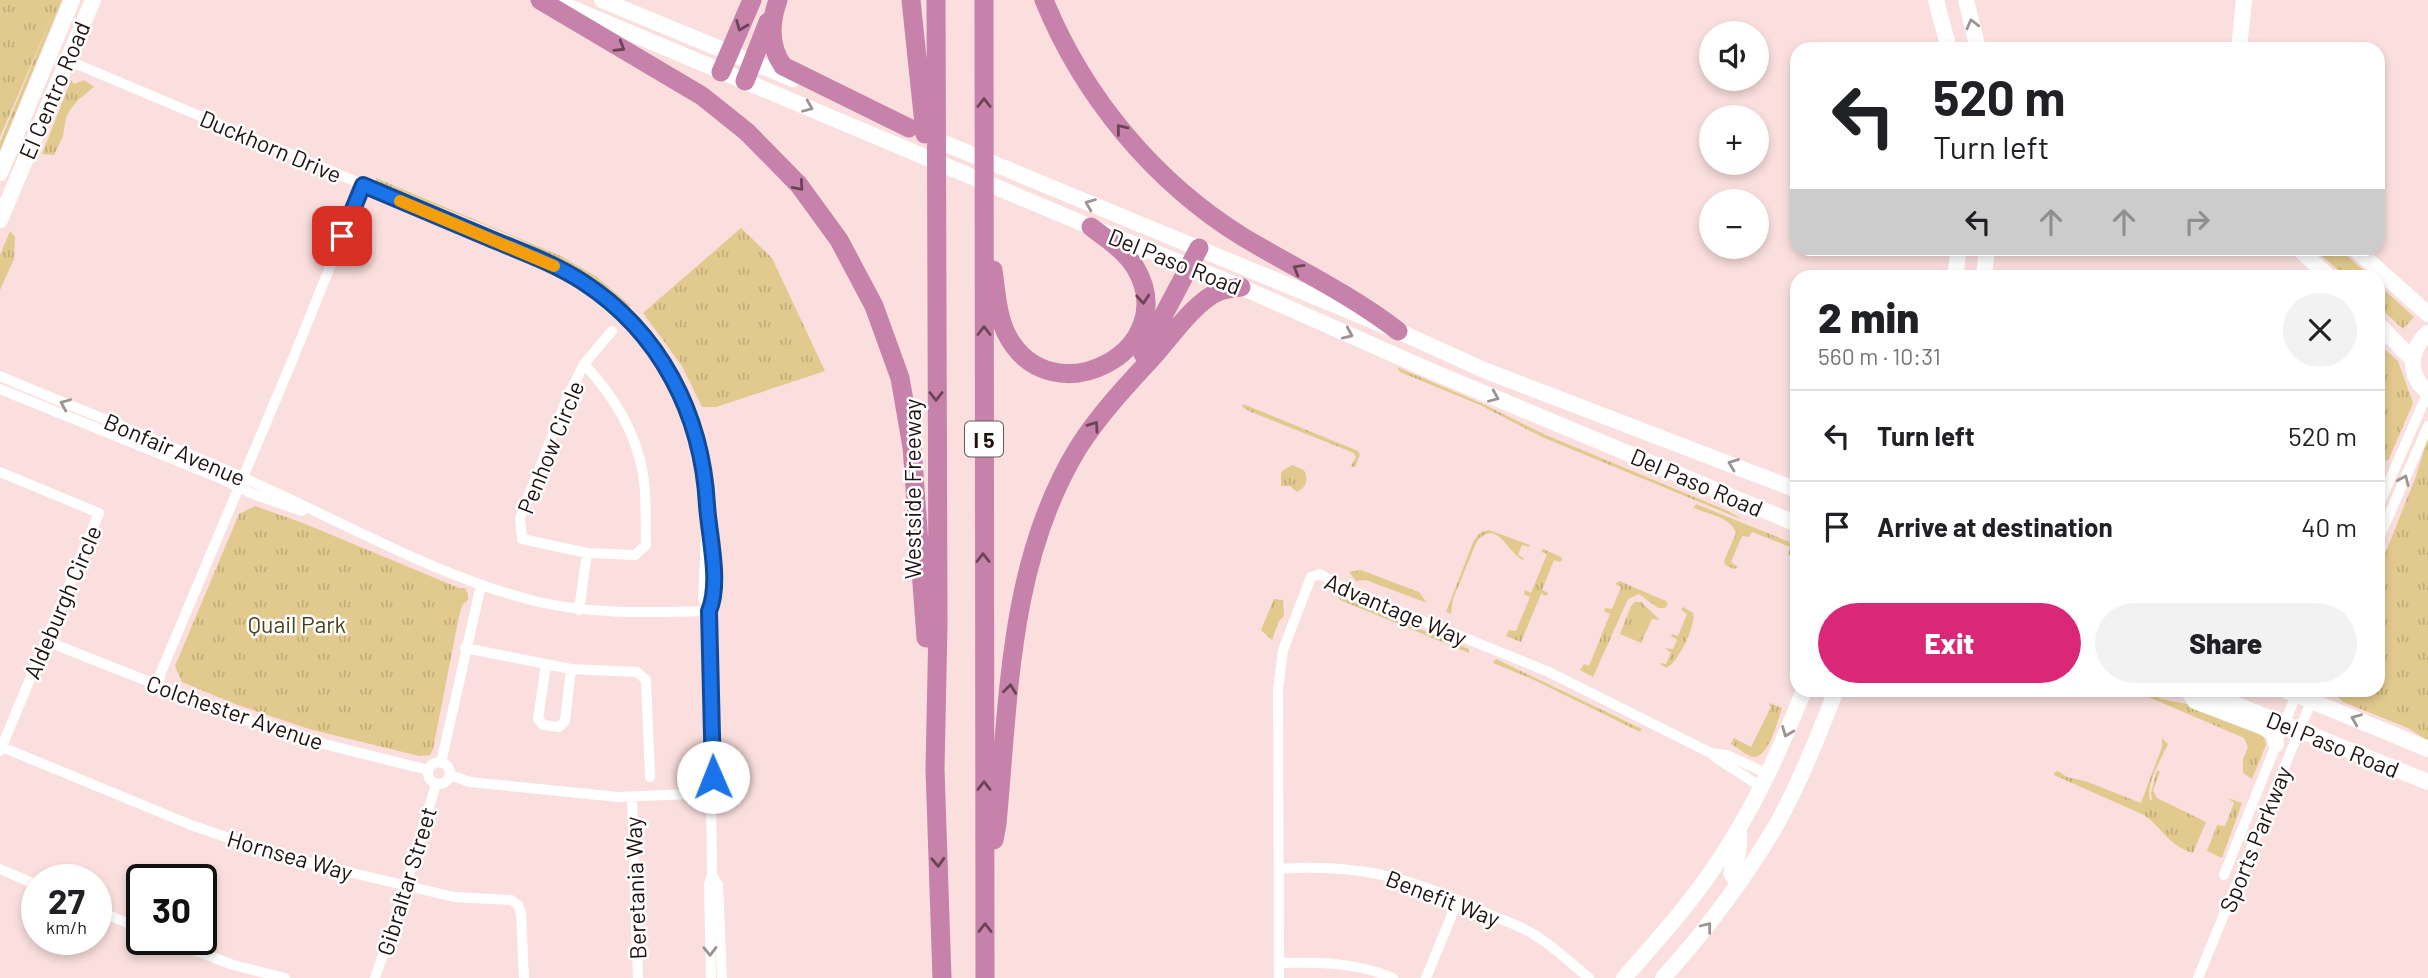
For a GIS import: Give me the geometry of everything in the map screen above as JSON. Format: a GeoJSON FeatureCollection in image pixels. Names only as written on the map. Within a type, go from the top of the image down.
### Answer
{"type":"FeatureCollection","features":[{"type":"Feature","properties":{"kind":"highway"},"geometry":{"type":"LineString","coordinates":[[540,0],[702,96],[747,132],[799,186],[839,240],[856,269],[888,343],[908,413],[935,769]]}},
{"type":"Feature","properties":{"kind":"highway"},"geometry":{"type":"LineString","coordinates":[[721,72],[751,0]]}},
{"type":"Feature","properties":{"kind":"highway"},"geometry":{"type":"LineString","coordinates":[[911,0],[935,229]]}},
{"type":"Feature","properties":{"kind":"highway","name":"Westside Freeway"},"geometry":{"type":"LineString","coordinates":[[936,0],[935,769],[942,978]]}},
{"type":"Feature","properties":{"kind":"highway","name":"I 5"},"geometry":{"type":"LineString","coordinates":[[984,0],[985,978]]}},
{"type":"Feature","properties":{"kind":"highway"},"geometry":{"type":"LineString","coordinates":[[1044,0],[1065,44],[1101,103],[1161,173],[1209,213],[1241,235],[1373,312],[1398,331]]}},
{"type":"Feature","properties":{"kind":"highway"},"geometry":{"type":"LineString","coordinates":[[745,81],[777,3]]}},
{"type":"Feature","properties":{"kind":"highway"},"geometry":{"type":"LineString","coordinates":[[777,3],[772,30],[773,45],[776,57],[783,66],[909,128]]}},
{"type":"Feature","properties":{"kind":"highway"},"geometry":{"type":"LineString","coordinates":[[984,205],[1000,312],[1007,334],[1014,345],[1032,362],[1056,372],[1090,372],[1112,362],[1131,345],[1142,323],[1144,300],[1140,277],[1135,267],[1119,249],[1091,227]]}},
{"type":"Feature","properties":{"kind":"highway"},"geometry":{"type":"LineString","coordinates":[[985,878],[997,824],[1019,612],[1032,552],[1042,522],[1063,474],[1155,334],[1199,248]]}},
{"type":"Feature","properties":{"kind":"highway"},"geometry":{"type":"LineString","coordinates":[[1116,397],[1199,306],[1220,291],[1241,287]]}},
{"type":"Feature","properties":{"kind":"main road","name":"El Centro Road"},"geometry":{"type":"LineString","coordinates":[[0,173],[72,0]]}},
{"type":"Feature","properties":{"kind":"main road"},"geometry":{"type":"LineString","coordinates":[[66,60],[62,48],[78,0]]}},
{"type":"Feature","properties":{"kind":"main road","name":"El Centro Road"},"geometry":{"type":"LineString","coordinates":[[0,220],[93,0]]}},
{"type":"Feature","properties":{"kind":"main road","name":"Del Paso Road"},"geometry":{"type":"LineString","coordinates":[[552,0],[1091,227],[1241,287],[1431,371],[1790,521]]}},
{"type":"Feature","properties":{"kind":"main road","name":"Del Paso Road"},"geometry":{"type":"LineString","coordinates":[[602,0],[1398,331],[1484,370],[1790,486]]}},
{"type":"Feature","properties":{"kind":"main road"},"geometry":{"type":"LineString","coordinates":[[1936,0],[1947,42]]}},
{"type":"Feature","properties":{"kind":"main road"},"geometry":{"type":"LineString","coordinates":[[1966,0],[1976,42]]}},
{"type":"Feature","properties":{"kind":"main road"},"geometry":{"type":"LineString","coordinates":[[2240,42],[2244,0]]}},
{"type":"Feature","properties":{"kind":"main road"},"geometry":{"type":"LineString","coordinates":[[2307,256],[2322,270]]}},
{"type":"Feature","properties":{"kind":"main road"},"geometry":{"type":"LineString","coordinates":[[2363,256],[2379,270]]}},
{"type":"Feature","properties":{"kind":"main road"},"geometry":{"type":"LineString","coordinates":[[2385,276],[2428,314]]}},
{"type":"Feature","properties":{"kind":"main road"},"geometry":{"type":"LineString","coordinates":[[2385,331],[2412,359]]}},
{"type":"Feature","properties":{"kind":"main road"},"geometry":{"type":"LineString","coordinates":[[2428,333],[2415,349],[2412,359],[2417,381],[2428,392]]}},
{"type":"Feature","properties":{"kind":"main road"},"geometry":{"type":"LineString","coordinates":[[1624,978],[1673,921],[1739,829],[1765,782],[1801,697]]}},
{"type":"Feature","properties":{"kind":"main road"},"geometry":{"type":"LineString","coordinates":[[1663,978],[1705,930],[1739,883],[1789,800],[1833,697]]}},
{"type":"Feature","properties":{"kind":"main road"},"geometry":{"type":"LineString","coordinates":[[2192,697],[2195,701],[2263,727],[2274,734],[2276,744]]}},
{"type":"Feature","properties":{"kind":"main road","name":"Del Paso Road"},"geometry":{"type":"LineString","coordinates":[[2217,697],[2428,782]]}},
{"type":"Feature","properties":{"kind":"main road","name":"Del Paso Road"},"geometry":{"type":"LineString","coordinates":[[2310,697],[2428,749]]}},
{"type":"Feature","properties":{"kind":"main road"},"geometry":{"type":"LineString","coordinates":[[1739,829],[1738,855],[1731,868],[1732,877],[1739,883]]}},
{"type":"Feature","properties":{"kind":"street","name":"Duckhorn Drive"},"geometry":{"type":"LineString","coordinates":[[66,60],[554,265],[580,280],[620,310],[653,348],[680,391],[700,447],[708,515],[703,598],[709,611]]}},
{"type":"Feature","properties":{"kind":"street"},"geometry":{"type":"LineString","coordinates":[[158,686],[161,672],[363,185]]}},
{"type":"Feature","properties":{"kind":"street","name":"Penhow Circle"},"geometry":{"type":"LineString","coordinates":[[584,364],[610,395],[631,434],[643,475],[646,545],[635,555],[587,553],[522,539],[519,528],[520,518],[584,364],[612,331]]}},
{"type":"Feature","properties":{"kind":"street","name":"Bonfair Avenue"},"geometry":{"type":"LineString","coordinates":[[0,376],[481,585],[538,602],[579,610],[709,611]]}},
{"type":"Feature","properties":{"kind":"street","name":"Bonfair Avenue"},"geometry":{"type":"LineString","coordinates":[[0,389],[240,482]]}},
{"type":"Feature","properties":{"kind":"street"},"geometry":{"type":"LineString","coordinates":[[2385,491],[2428,392]]}},
{"type":"Feature","properties":{"kind":"street"},"geometry":{"type":"LineString","coordinates":[[2385,524],[2428,426]]}},
{"type":"Feature","properties":{"kind":"street","name":"Aldeburgh Circle"},"geometry":{"type":"LineString","coordinates":[[0,472],[99,513],[1,749]]}},
{"type":"Feature","properties":{"kind":"street"},"geometry":{"type":"LineString","coordinates":[[579,610],[587,553]]}},
{"type":"Feature","properties":{"kind":"street","name":"Advantage Way"},"geometry":{"type":"LineString","coordinates":[[1279,869],[1279,676],[1283,650],[1308,580],[1320,574],[1346,590],[1549,673],[1712,753],[1727,755],[1765,782]]}},
{"type":"Feature","properties":{"kind":"street"},"geometry":{"type":"LineString","coordinates":[[442,763],[481,585]]}},
{"type":"Feature","properties":{"kind":"street"},"geometry":{"type":"LineString","coordinates":[[709,611],[713,793],[712,875],[709,885],[711,978]]}},
{"type":"Feature","properties":{"kind":"street","name":"Colchester Avenue"},"geometry":{"type":"LineString","coordinates":[[46,641],[246,720],[300,738],[428,770]]}},
{"type":"Feature","properties":{"kind":"street"},"geometry":{"type":"LineString","coordinates":[[466,648],[571,669],[637,672],[646,680],[650,777]]}},
{"type":"Feature","properties":{"kind":"street"},"geometry":{"type":"LineString","coordinates":[[546,665],[538,719],[543,724],[559,727],[565,721],[571,669]]}},
{"type":"Feature","properties":{"kind":"street"},"geometry":{"type":"LineString","coordinates":[[2224,874],[2276,744],[2292,727],[2300,697]]}},
{"type":"Feature","properties":{"kind":"street","name":"Sports Parkway"},"geometry":{"type":"LineString","coordinates":[[2198,978],[2238,880],[2300,697]]}},
{"type":"Feature","properties":{"kind":"street","name":"Hornsea Way"},"geometry":{"type":"LineString","coordinates":[[1,749],[191,825],[281,856],[454,897],[511,900],[518,905],[521,913],[524,978]]}},
{"type":"Feature","properties":{"kind":"street"},"geometry":{"type":"LineString","coordinates":[[442,763],[449,768],[450,775],[443,783],[436,784],[430,780],[428,770],[432,764],[442,763]]}},
{"type":"Feature","properties":{"kind":"street"},"geometry":{"type":"LineString","coordinates":[[450,775],[471,782],[632,797],[713,793]]}},
{"type":"Feature","properties":{"kind":"street","name":"Gibraltar Street"},"geometry":{"type":"LineString","coordinates":[[375,978],[436,784]]}},
{"type":"Feature","properties":{"kind":"street","name":"Beretania Way"},"geometry":{"type":"LineString","coordinates":[[632,797],[638,978]]}},
{"type":"Feature","properties":{"kind":"street"},"geometry":{"type":"LineString","coordinates":[[0,869],[21,878]]}},
{"type":"Feature","properties":{"kind":"street"},"geometry":{"type":"LineString","coordinates":[[1279,869],[1279,978]]}},
{"type":"Feature","properties":{"kind":"street","name":"Benefit Way"},"geometry":{"type":"LineString","coordinates":[[1279,869],[1363,870],[1399,877],[1535,935],[1589,978]]}},
{"type":"Feature","properties":{"kind":"street"},"geometry":{"type":"LineString","coordinates":[[712,875],[718,885],[722,978]]}},
{"type":"Feature","properties":{"kind":"street"},"geometry":{"type":"LineString","coordinates":[[1426,978],[1458,900]]}},
{"type":"Feature","properties":{"kind":"street"},"geometry":{"type":"LineString","coordinates":[[207,955],[233,965],[285,978]]}},
{"type":"Feature","properties":{"kind":"street"},"geometry":{"type":"LineString","coordinates":[[1279,963],[1330,962],[1355,965],[1394,978]]}},
{"type":"Feature","properties":{"kind":"green space"},"geometry":{"type":"Polygon","coordinates":[[[0,0],[62,0],[0,151],[0,142],[53,14],[0,137],[0,0]]]}},
{"type":"Feature","properties":{"kind":"green space"},"geometry":{"type":"Polygon","coordinates":[[[71,80],[74,84],[84,80],[94,87],[70,110],[63,136],[54,155],[42,154],[71,80]]]}},
{"type":"Feature","properties":{"kind":"green space"},"geometry":{"type":"Polygon","coordinates":[[[376,178],[561,256],[597,277],[631,306],[540,249],[376,182],[376,178]]]}},
{"type":"Feature","properties":{"kind":"green space"},"geometry":{"type":"Polygon","coordinates":[[[741,228],[772,258],[825,371],[716,407],[702,407],[682,366],[643,313],[741,228]]]}},
{"type":"Feature","properties":{"kind":"green space"},"geometry":{"type":"Polygon","coordinates":[[[10,231],[15,237],[14,259],[0,290],[0,255],[10,231]]]}},
{"type":"Feature","properties":{"kind":"green space"},"geometry":{"type":"Polygon","coordinates":[[[2322,256],[2347,256],[2363,270],[2338,270],[2322,256]]]}},
{"type":"Feature","properties":{"kind":"green space"},"geometry":{"type":"Polygon","coordinates":[[[2385,290],[2414,317],[2403,329],[2385,312],[2385,290]]]}},
{"type":"Feature","properties":{"kind":"green space"},"geometry":{"type":"Polygon","coordinates":[[[2385,349],[2398,361],[2413,403],[2388,461],[2385,460],[2385,349]]]}},
{"type":"Feature","properties":{"kind":"green space"},"geometry":{"type":"Polygon","coordinates":[[[1397,367],[1481,403],[1546,435],[1728,511],[1743,520],[1542,437],[1480,405],[1400,372],[1397,367]]]}},
{"type":"Feature","properties":{"kind":"green space"},"geometry":{"type":"Polygon","coordinates":[[[1243,404],[1358,451],[1360,455],[1355,467],[1351,466],[1356,457],[1354,453],[1251,412],[1242,407],[1243,404]]]}},
{"type":"Feature","properties":{"kind":"green space"},"geometry":{"type":"Polygon","coordinates":[[[2428,437],[2428,741],[2408,728],[2343,702],[2338,697],[2385,697],[2385,554],[2416,476],[2428,437]]]}},
{"type":"Feature","properties":{"kind":"green space"},"geometry":{"type":"Polygon","coordinates":[[[1292,465],[1304,470],[1306,477],[1304,486],[1297,492],[1290,486],[1281,486],[1281,472],[1292,465]]]}},
{"type":"Feature","properties":{"kind":"green space"},"geometry":{"type":"Polygon","coordinates":[[[1696,504],[1790,542],[1790,547],[1752,532],[1749,537],[1742,536],[1731,562],[1738,567],[1734,569],[1725,565],[1724,561],[1736,533],[1733,528],[1724,520],[1694,508],[1696,504]]]}},
{"type":"Feature","properties":{"kind":"green space","name":"Quail Park"},"geometry":{"type":"Polygon","coordinates":[[[255,506],[303,523],[459,588],[465,588],[468,600],[463,604],[459,616],[430,755],[419,756],[309,729],[235,704],[182,682],[175,666],[239,514],[255,506]]]}},
{"type":"Feature","properties":{"kind":"green space"},"geometry":{"type":"Polygon","coordinates":[[[1489,530],[1530,545],[1522,545],[1518,555],[1524,558],[1523,560],[1497,535],[1484,535],[1477,541],[1453,599],[1451,614],[1446,612],[1474,540],[1481,532],[1489,530]]]}},
{"type":"Feature","properties":{"kind":"green space"},"geometry":{"type":"Polygon","coordinates":[[[1543,549],[1562,560],[1554,560],[1542,590],[1548,593],[1547,596],[1541,594],[1521,642],[1506,636],[1509,630],[1516,631],[1530,597],[1524,594],[1525,590],[1531,593],[1547,554],[1542,552],[1543,549]]]}},
{"type":"Feature","properties":{"kind":"green space"},"geometry":{"type":"Polygon","coordinates":[[[1361,570],[1419,592],[1427,603],[1366,580],[1356,581],[1349,572],[1361,570]]]}},
{"type":"Feature","properties":{"kind":"green space"},"geometry":{"type":"Polygon","coordinates":[[[1619,581],[1668,604],[1665,608],[1658,608],[1639,594],[1628,599],[1593,677],[1580,670],[1584,664],[1589,666],[1610,614],[1604,611],[1605,608],[1612,609],[1621,587],[1615,584],[1619,581]]]}},
{"type":"Feature","properties":{"kind":"green space"},"geometry":{"type":"Polygon","coordinates":[[[1336,595],[1469,649],[1469,653],[1340,600],[1336,595]]]}},
{"type":"Feature","properties":{"kind":"green space"},"geometry":{"type":"Polygon","coordinates":[[[1274,599],[1283,600],[1284,616],[1279,621],[1272,640],[1261,630],[1274,599]]]}},
{"type":"Feature","properties":{"kind":"green space"},"geometry":{"type":"Polygon","coordinates":[[[1635,602],[1641,602],[1660,620],[1652,619],[1641,643],[1620,634],[1635,602]]]}},
{"type":"Feature","properties":{"kind":"green space"},"geometry":{"type":"Polygon","coordinates":[[[1683,607],[1693,613],[1692,626],[1680,652],[1666,668],[1659,663],[1666,664],[1671,653],[1665,648],[1673,649],[1677,640],[1671,636],[1678,636],[1687,614],[1681,610],[1683,607]]]}},
{"type":"Feature","properties":{"kind":"green space"},"geometry":{"type":"Polygon","coordinates":[[[1496,659],[1642,729],[1640,732],[1493,663],[1496,659]]]}},
{"type":"Feature","properties":{"kind":"green space"},"geometry":{"type":"Polygon","coordinates":[[[2148,697],[2192,705],[2264,736],[2266,745],[2252,779],[2243,773],[2243,759],[2248,747],[2244,738],[2148,697]]]}},
{"type":"Feature","properties":{"kind":"green space"},"geometry":{"type":"Polygon","coordinates":[[[1770,703],[1782,708],[1775,731],[1762,754],[1756,757],[1745,754],[1731,744],[1734,738],[1751,747],[1771,707],[1770,703]]]}},
{"type":"Feature","properties":{"kind":"green space"},"geometry":{"type":"Polygon","coordinates":[[[2162,738],[2168,744],[2152,779],[2150,800],[2157,770],[2160,772],[2153,790],[2157,798],[2206,822],[2193,853],[2172,841],[2144,815],[2054,775],[2058,771],[2067,777],[2085,781],[2141,803],[2162,747],[2162,738]]]}},
{"type":"Feature","properties":{"kind":"green space"},"geometry":{"type":"Polygon","coordinates":[[[2228,798],[2242,803],[2222,858],[2207,851],[2217,825],[2225,826],[2234,803],[2228,798]]]}},
{"type":"Feature","properties":{"kind":"slow traffic"},"geometry":{"type":"LineString","coordinates":[[400,201],[554,266]]}},
{"type":"Feature","properties":{"kind":"route"},"geometry":{"type":"LineString","coordinates":[[342,236],[363,185],[554,265],[597,291],[620,310],[653,348],[680,391],[691,418],[705,477],[712,552],[713,600],[709,611],[713,777]]}}]}
